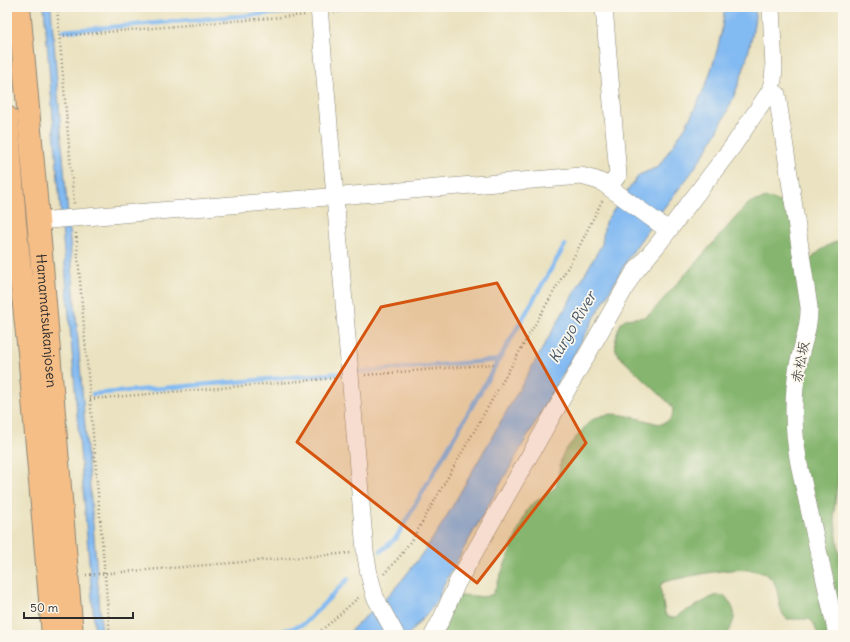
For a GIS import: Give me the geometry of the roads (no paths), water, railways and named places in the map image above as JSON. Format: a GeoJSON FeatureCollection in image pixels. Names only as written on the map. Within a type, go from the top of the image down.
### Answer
{"type":"FeatureCollection","features":[{"type":"Feature","properties":{"kind":"main road","name":"Hamamatsukanjosen"},"geometry":{"type":"LineString","coordinates":[[20,7],[61,219],[72,635]]}},
{"type":"Feature","properties":{"kind":"main road","name":"Hamamatsukanjosen"},"geometry":{"type":"LineString","coordinates":[[7,117],[53,635]]}},
{"type":"Feature","properties":{"kind":"street"},"geometry":{"type":"LineString","coordinates":[[604,7],[618,175],[610,189]]}},
{"type":"Feature","properties":{"kind":"street"},"geometry":{"type":"LineString","coordinates":[[433,635],[457,583],[628,282],[664,228],[738,139],[770,91],[774,80],[771,7]]}},
{"type":"Feature","properties":{"kind":"street"},"geometry":{"type":"LineString","coordinates":[[320,10],[365,551],[368,574],[374,591],[396,635]]}},
{"type":"Feature","properties":{"kind":"street","name":"赤松坂"},"geometry":{"type":"LineString","coordinates":[[770,91],[777,94],[809,307],[808,327],[798,366],[795,385],[794,412],[796,444],[799,464],[838,635]]}},
{"type":"Feature","properties":{"kind":"street"},"geometry":{"type":"LineString","coordinates":[[61,219],[573,176],[589,177],[596,180],[664,228]]}},
{"type":"Feature","properties":{"kind":"water"},"geometry":{"type":"Polygon","coordinates":[[[44,7],[51,7],[102,635],[95,635],[44,7]]]}},
{"type":"Feature","properties":{"kind":"water","name":"Kuryo River"},"geometry":{"type":"Polygon","coordinates":[[[725,7],[756,7],[744,69],[729,108],[694,169],[629,257],[446,580],[440,592],[440,596],[408,635],[348,635],[356,625],[381,603],[410,571],[431,541],[444,521],[602,244],[605,222],[639,175],[658,167],[686,126],[707,82],[715,58],[721,34],[725,7]]]}},
{"type":"Feature","properties":{"kind":"waterway"},"geometry":{"type":"LineString","coordinates":[[327,9],[347,7]]}},
{"type":"Feature","properties":{"kind":"waterway"},"geometry":{"type":"LineString","coordinates":[[63,31],[312,10]]}},
{"type":"Feature","properties":{"kind":"waterway"},"geometry":{"type":"LineString","coordinates":[[381,551],[396,538],[565,245]]}},
{"type":"Feature","properties":{"kind":"waterway"},"geometry":{"type":"LineString","coordinates":[[358,372],[499,360]]}},
{"type":"Feature","properties":{"kind":"waterway"},"geometry":{"type":"LineString","coordinates":[[93,394],[342,373]]}},
{"type":"Feature","properties":{"kind":"waterway"},"geometry":{"type":"LineString","coordinates":[[268,635],[304,624],[348,579]]}}]}
